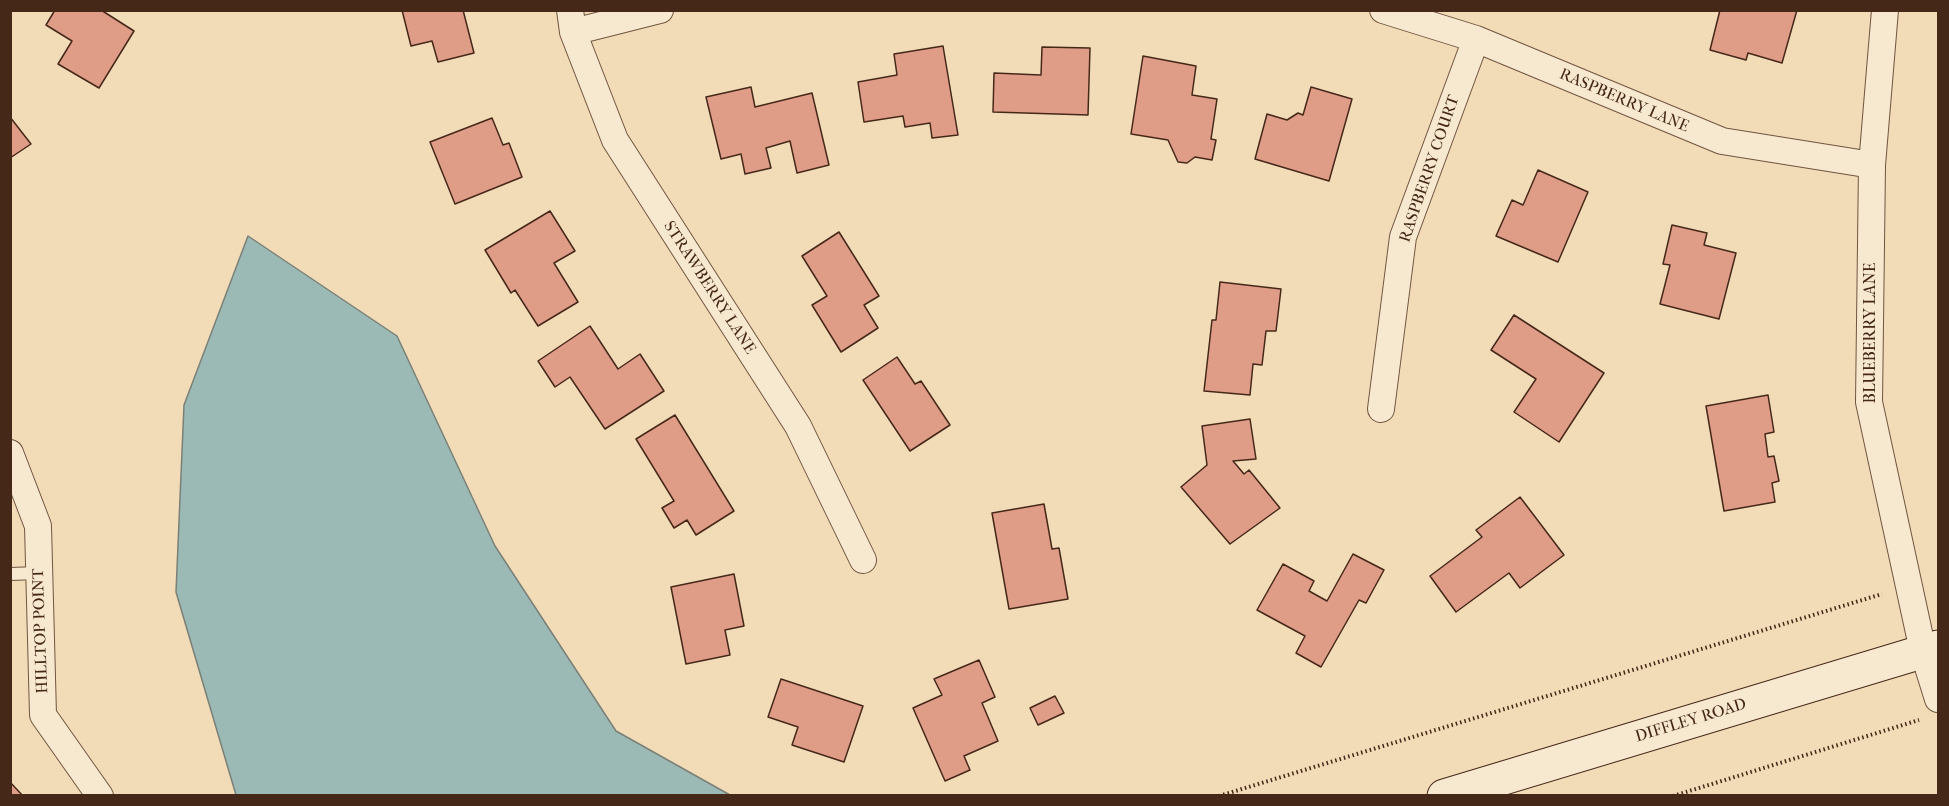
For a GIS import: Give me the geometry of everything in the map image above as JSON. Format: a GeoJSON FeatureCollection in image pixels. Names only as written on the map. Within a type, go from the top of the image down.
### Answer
{"type":"FeatureCollection","features":[{"type":"Feature","properties":{"kind":"main road","name":"DIFFLEY ROAD"},"geometry":{"type":"LineString","coordinates":[[1444,795],[1931,649]]}},
{"type":"Feature","properties":{"kind":"street"},"geometry":{"type":"LineString","coordinates":[[571,21],[660,10]]}},
{"type":"Feature","properties":{"kind":"street","name":"RASPBERRY LANE"},"geometry":{"type":"LineString","coordinates":[[1383,10],[1476,39],[1722,141],[1872,165]]}},
{"type":"Feature","properties":{"kind":"street","name":"BLUEBERRY LANE"},"geometry":{"type":"LineString","coordinates":[[1885,10],[1872,165],[1869,402],[1909,585],[1931,649],[1933,708]]}},
{"type":"Feature","properties":{"kind":"street","name":"STRAWBERRY LANE"},"geometry":{"type":"LineString","coordinates":[[571,21],[615,140],[798,426],[864,560]]}},
{"type":"Feature","properties":{"kind":"street","name":"RASPBERRY COURT"},"geometry":{"type":"LineString","coordinates":[[1381,409],[1403,237],[1476,39]]}},
{"type":"Feature","properties":{"kind":"street","name":"HILLTOP POINT"},"geometry":{"type":"LineString","coordinates":[[10,453],[38,526],[43,715],[100,795]]}},
{"type":"Feature","properties":{"kind":"lane"},"geometry":{"type":"LineString","coordinates":[[10,574],[39,573]]}},
{"type":"Feature","properties":{"kind":"path"},"geometry":{"type":"LineString","coordinates":[[1219,795],[1909,585]]}},
{"type":"Feature","properties":{"kind":"path"},"geometry":{"type":"LineString","coordinates":[[1673,795],[1933,708]]}},
{"type":"Feature","properties":{"kind":"water"},"geometry":{"type":"Polygon","coordinates":[[[248,236],[397,336],[495,546],[616,731],[730,795],[236,795],[176,592],[184,405],[248,236]]]}},
{"type":"Feature","properties":{"kind":"building"},"geometry":{"type":"Polygon","coordinates":[[[55,10],[101,10],[134,31],[99,88],[58,64],[72,41],[46,25],[55,10]]]}},
{"type":"Feature","properties":{"kind":"building"},"geometry":{"type":"Polygon","coordinates":[[[402,10],[463,10],[474,53],[438,62],[432,41],[411,46],[402,10]]]}},
{"type":"Feature","properties":{"kind":"building"},"geometry":{"type":"Polygon","coordinates":[[[1720,10],[1797,10],[1782,63],[1748,53],[1746,60],[1710,50],[1720,10]]]}},
{"type":"Feature","properties":{"kind":"building"},"geometry":{"type":"Polygon","coordinates":[[[943,46],[958,135],[932,138],[930,123],[905,127],[903,116],[864,122],[858,82],[897,75],[894,54],[943,46]]]}},
{"type":"Feature","properties":{"kind":"building"},"geometry":{"type":"Polygon","coordinates":[[[1042,47],[1090,48],[1088,115],[993,112],[994,73],[1041,75],[1042,47]]]}},
{"type":"Feature","properties":{"kind":"building"},"geometry":{"type":"Polygon","coordinates":[[[1143,56],[1196,66],[1192,95],[1217,99],[1211,139],[1216,140],[1212,160],[1195,157],[1187,163],[1178,162],[1168,140],[1131,134],[1143,56]]]}},
{"type":"Feature","properties":{"kind":"building"},"geometry":{"type":"Polygon","coordinates":[[[751,87],[755,107],[812,93],[829,165],[797,173],[790,141],[766,148],[771,168],[745,174],[741,154],[721,159],[706,97],[751,87]]]}},
{"type":"Feature","properties":{"kind":"building"},"geometry":{"type":"Polygon","coordinates":[[[1311,87],[1352,99],[1329,181],[1255,159],[1267,114],[1287,120],[1298,113],[1303,115],[1311,87]]]}},
{"type":"Feature","properties":{"kind":"building"},"geometry":{"type":"Polygon","coordinates":[[[10,117],[31,144],[10,158],[10,117]]]}},
{"type":"Feature","properties":{"kind":"building"},"geometry":{"type":"Polygon","coordinates":[[[492,118],[503,145],[509,143],[522,177],[455,204],[430,142],[492,118]]]}},
{"type":"Feature","properties":{"kind":"building"},"geometry":{"type":"Polygon","coordinates":[[[1538,170],[1588,192],[1558,262],[1496,236],[1512,200],[1523,205],[1538,170]]]}},
{"type":"Feature","properties":{"kind":"building"},"geometry":{"type":"Polygon","coordinates":[[[550,211],[575,251],[554,263],[578,302],[538,326],[515,290],[511,293],[485,250],[550,211]]]}},
{"type":"Feature","properties":{"kind":"building"},"geometry":{"type":"Polygon","coordinates":[[[1672,225],[1707,233],[1704,245],[1736,253],[1719,319],[1660,304],[1670,265],[1663,264],[1672,225]]]}},
{"type":"Feature","properties":{"kind":"building"},"geometry":{"type":"Polygon","coordinates":[[[839,232],[879,296],[864,305],[878,328],[841,352],[812,305],[827,296],[802,256],[839,232]]]}},
{"type":"Feature","properties":{"kind":"building"},"geometry":{"type":"Polygon","coordinates":[[[1220,282],[1281,289],[1276,331],[1266,331],[1262,365],[1253,364],[1250,395],[1204,391],[1212,320],[1216,320],[1220,282]]]}},
{"type":"Feature","properties":{"kind":"building"},"geometry":{"type":"Polygon","coordinates":[[[1514,315],[1604,373],[1559,442],[1514,412],[1536,379],[1491,350],[1514,315]]]}},
{"type":"Feature","properties":{"kind":"building"},"geometry":{"type":"Polygon","coordinates":[[[590,326],[618,369],[640,354],[664,391],[605,429],[570,377],[555,387],[538,361],[590,326]]]}},
{"type":"Feature","properties":{"kind":"building"},"geometry":{"type":"Polygon","coordinates":[[[897,357],[915,384],[921,381],[950,425],[910,451],[863,380],[897,357]]]}},
{"type":"Feature","properties":{"kind":"building"},"geometry":{"type":"Polygon","coordinates":[[[1768,395],[1774,432],[1765,434],[1768,457],[1774,456],[1779,481],[1772,483],[1775,502],[1724,511],[1706,406],[1768,395]]]}},
{"type":"Feature","properties":{"kind":"building"},"geometry":{"type":"Polygon","coordinates":[[[675,415],[734,511],[696,535],[687,520],[674,528],[662,508],[674,501],[636,439],[675,415]]]}},
{"type":"Feature","properties":{"kind":"building"},"geometry":{"type":"Polygon","coordinates":[[[1250,419],[1256,459],[1233,461],[1244,474],[1249,470],[1280,508],[1230,544],[1181,487],[1207,465],[1202,426],[1250,419]]]}},
{"type":"Feature","properties":{"kind":"building"},"geometry":{"type":"Polygon","coordinates":[[[1520,497],[1564,555],[1520,588],[1509,573],[1456,612],[1430,576],[1482,537],[1476,530],[1520,497]]]}},
{"type":"Feature","properties":{"kind":"building"},"geometry":{"type":"Polygon","coordinates":[[[1044,504],[1052,549],[1059,548],[1068,599],[1009,609],[992,513],[1044,504]]]}},
{"type":"Feature","properties":{"kind":"building"},"geometry":{"type":"Polygon","coordinates":[[[1353,554],[1384,570],[1366,603],[1359,600],[1321,667],[1296,653],[1305,636],[1257,610],[1283,564],[1314,581],[1309,591],[1327,601],[1353,554]]]}},
{"type":"Feature","properties":{"kind":"building"},"geometry":{"type":"Polygon","coordinates":[[[734,574],[744,626],[725,630],[730,655],[686,664],[671,587],[734,574]]]}},
{"type":"Feature","properties":{"kind":"building"},"geometry":{"type":"Polygon","coordinates":[[[979,660],[995,697],[982,703],[998,741],[964,756],[970,770],[945,781],[913,708],[942,695],[934,679],[979,660]]]}},
{"type":"Feature","properties":{"kind":"building"},"geometry":{"type":"Polygon","coordinates":[[[781,679],[863,706],[844,762],[792,745],[798,727],[768,717],[781,679]]]}},
{"type":"Feature","properties":{"kind":"building"},"geometry":{"type":"Polygon","coordinates":[[[1055,696],[1064,713],[1038,725],[1030,708],[1055,696]]]}},
{"type":"Feature","properties":{"kind":"building"},"geometry":{"type":"Polygon","coordinates":[[[10,782],[23,796],[10,796],[10,782]]]}}]}
